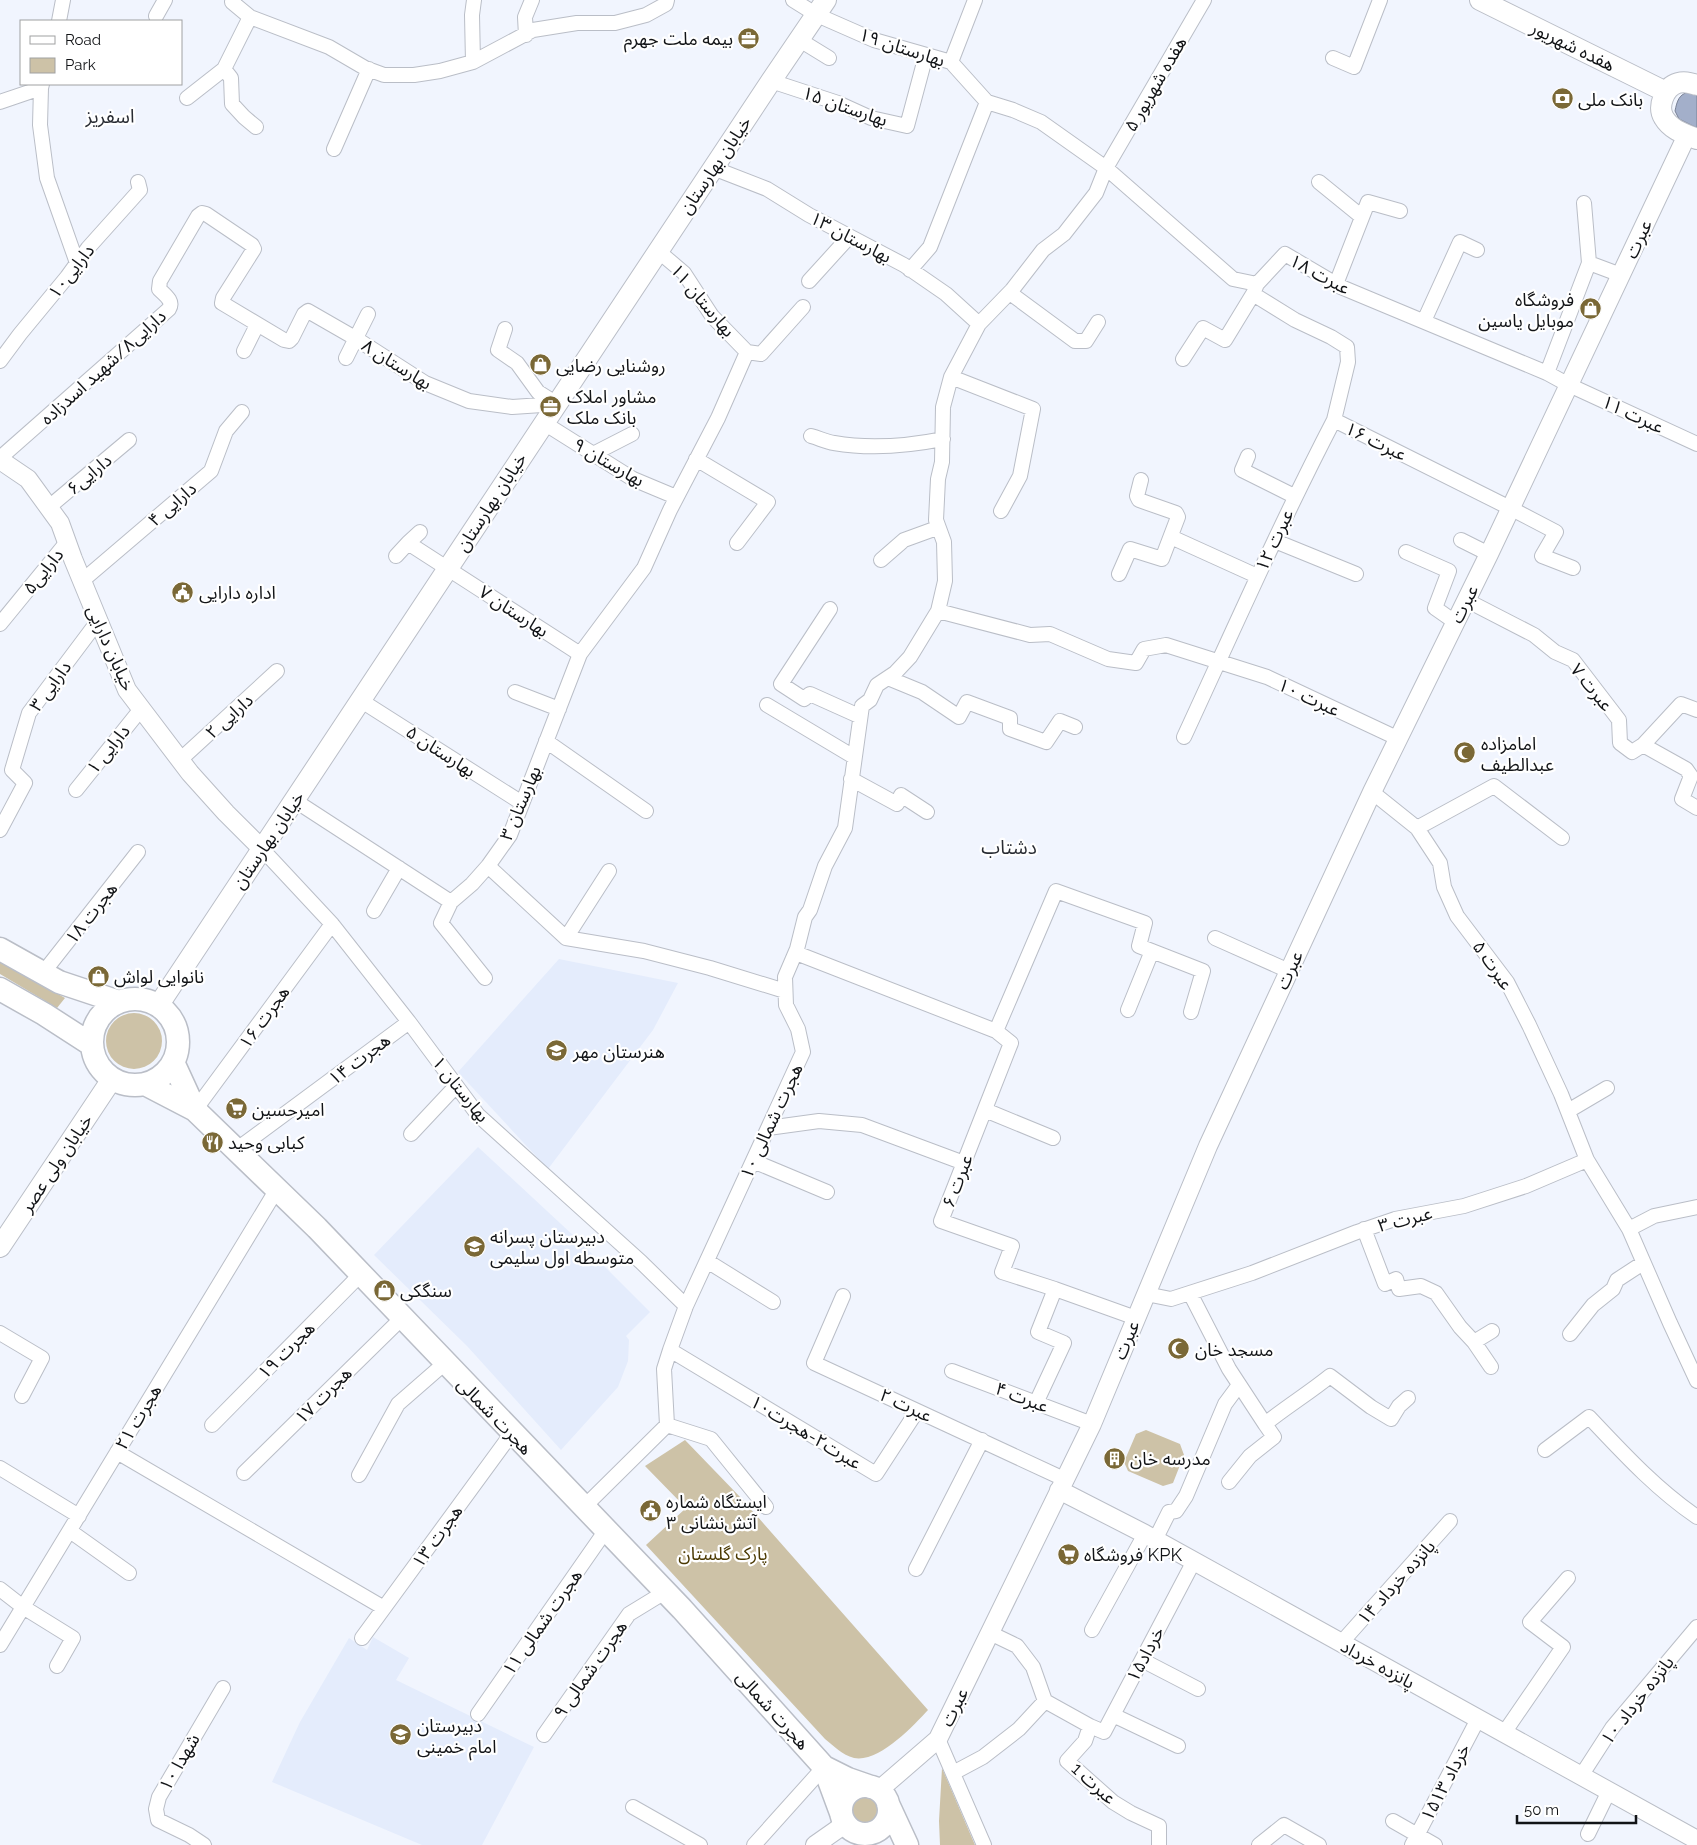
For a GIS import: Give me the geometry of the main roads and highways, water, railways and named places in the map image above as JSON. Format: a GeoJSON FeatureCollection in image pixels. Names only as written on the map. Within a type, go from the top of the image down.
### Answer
{"type":"FeatureCollection","features":[{"type":"Feature","properties":{"kind":"main road","name":"هفده شهریور"},"geometry":{"type":"LineString","coordinates":[[1480,0],[1666,92]]}},
{"type":"Feature","properties":{"kind":"main road","name":"خیابان بهارستان"},"geometry":{"type":"LineString","coordinates":[[158,1006],[798,39],[822,8]]}},
{"type":"Feature","properties":{"kind":"main road"},"geometry":{"type":"LineString","coordinates":[[1692,137],[1670,125],[1661,112],[1666,92],[1676,83],[1688,82],[1697,85]]}},
{"type":"Feature","properties":{"kind":"main road"},"geometry":{"type":"LineString","coordinates":[[0,949],[59,982],[119,1002]]}},
{"type":"Feature","properties":{"kind":"main road"},"geometry":{"type":"LineString","coordinates":[[0,989],[44,1014],[92,1045]]}},
{"type":"Feature","properties":{"kind":"main road"},"geometry":{"type":"LineString","coordinates":[[132,999],[145,1000],[158,1006],[167,1014],[174,1025],[178,1037],[177,1050],[173,1062],[161,1077],[145,1084],[122,1084],[112,1079],[102,1070],[95,1058],[92,1045],[93,1032],[99,1020],[107,1009],[119,1002],[132,999]]}},
{"type":"Feature","properties":{"kind":"main road","name":"هجرت شمالی"},"geometry":{"type":"LineString","coordinates":[[173,1062],[195,1110],[361,1274],[665,1592],[824,1767]]}},
{"type":"Feature","properties":{"kind":"main road","name":"خیابان ولی عصر"},"geometry":{"type":"LineString","coordinates":[[0,1247],[112,1079]]}},
{"type":"Feature","properties":{"kind":"main road"},"geometry":{"type":"LineString","coordinates":[[145,1084],[195,1110]]}},
{"type":"Feature","properties":{"kind":"main road"},"geometry":{"type":"LineString","coordinates":[[824,1767],[879,1794],[889,1812],[887,1821],[875,1832],[876,1840],[851,1830],[843,1819],[824,1767]]}},
{"type":"Feature","properties":{"kind":"main road"},"geometry":{"type":"LineString","coordinates":[[843,1819],[843,1800],[848,1793],[859,1786],[879,1794],[907,1845]]}},
{"type":"Feature","properties":{"kind":"water"},"geometry":{"type":"Polygon","coordinates":[[[1689,92],[1697,94],[1697,128],[1679,119],[1675,111],[1679,98],[1689,92]]]}},
{"type":"Feature","properties":{"kind":"place","name":"بیمه ملت جهرم"},"geometry":{"type":"Point","coordinates":[749,38]}},
{"type":"Feature","properties":{"kind":"place","name":"بانک ملی"},"geometry":{"type":"Point","coordinates":[1562,99]}},
{"type":"Feature","properties":{"kind":"place","name":"فروشگاه موبایل یاسین"},"geometry":{"type":"Point","coordinates":[1590,309]}},
{"type":"Feature","properties":{"kind":"place","name":"روشنایی رضایی"},"geometry":{"type":"Point","coordinates":[540,365]}},
{"type":"Feature","properties":{"kind":"place","name":"مشاور املاک بانک ملک"},"geometry":{"type":"Point","coordinates":[551,406]}},
{"type":"Feature","properties":{"kind":"place","name":"اداره دارایی"},"geometry":{"type":"Point","coordinates":[183,592]}},
{"type":"Feature","properties":{"kind":"place","name":"امامزاده عبدالطیف"},"geometry":{"type":"Point","coordinates":[1465,753]}},
{"type":"Feature","properties":{"kind":"place","name":"نانوایی لواش"},"geometry":{"type":"Point","coordinates":[98,976]}},
{"type":"Feature","properties":{"kind":"place","name":"هنرستان مهر"},"geometry":{"type":"Point","coordinates":[557,1051]}},
{"type":"Feature","properties":{"kind":"place","name":"امیرحسین"},"geometry":{"type":"Point","coordinates":[236,1109]}},
{"type":"Feature","properties":{"kind":"place","name":"کبابی وحید"},"geometry":{"type":"Point","coordinates":[212,1142]}},
{"type":"Feature","properties":{"kind":"place","name":"دبیرستان پسرانه متوسطه اول سلیمی"},"geometry":{"type":"Point","coordinates":[474,1246]}},
{"type":"Feature","properties":{"kind":"place","name":"سنگکی"},"geometry":{"type":"Point","coordinates":[384,1290]}},
{"type":"Feature","properties":{"kind":"place","name":"مسجد خان"},"geometry":{"type":"Point","coordinates":[1179,1349]}},
{"type":"Feature","properties":{"kind":"place","name":"مدرسه خان"},"geometry":{"type":"Point","coordinates":[1114,1458]}},
{"type":"Feature","properties":{"kind":"place","name":"ایستگاه شماره ۳ آتش‌نشانی"},"geometry":{"type":"Point","coordinates":[650,1511]}},
{"type":"Feature","properties":{"kind":"place","name":"فروشگاه KPK"},"geometry":{"type":"Point","coordinates":[1068,1554]}},
{"type":"Feature","properties":{"kind":"place","name":"دبیرستان امام خمینی"},"geometry":{"type":"Point","coordinates":[401,1735]}},
{"type":"Feature","properties":{"kind":"district","name":"اسفریز"},"geometry":{"type":"Point","coordinates":[110,116]}},
{"type":"Feature","properties":{"kind":"district","name":"دشتاب"},"geometry":{"type":"Point","coordinates":[1009,847]}},
{"type":"Feature","properties":{"kind":"park label","name":"پارک گلستان"},"geometry":{"type":"Point","coordinates":[723,1553]}}]}
